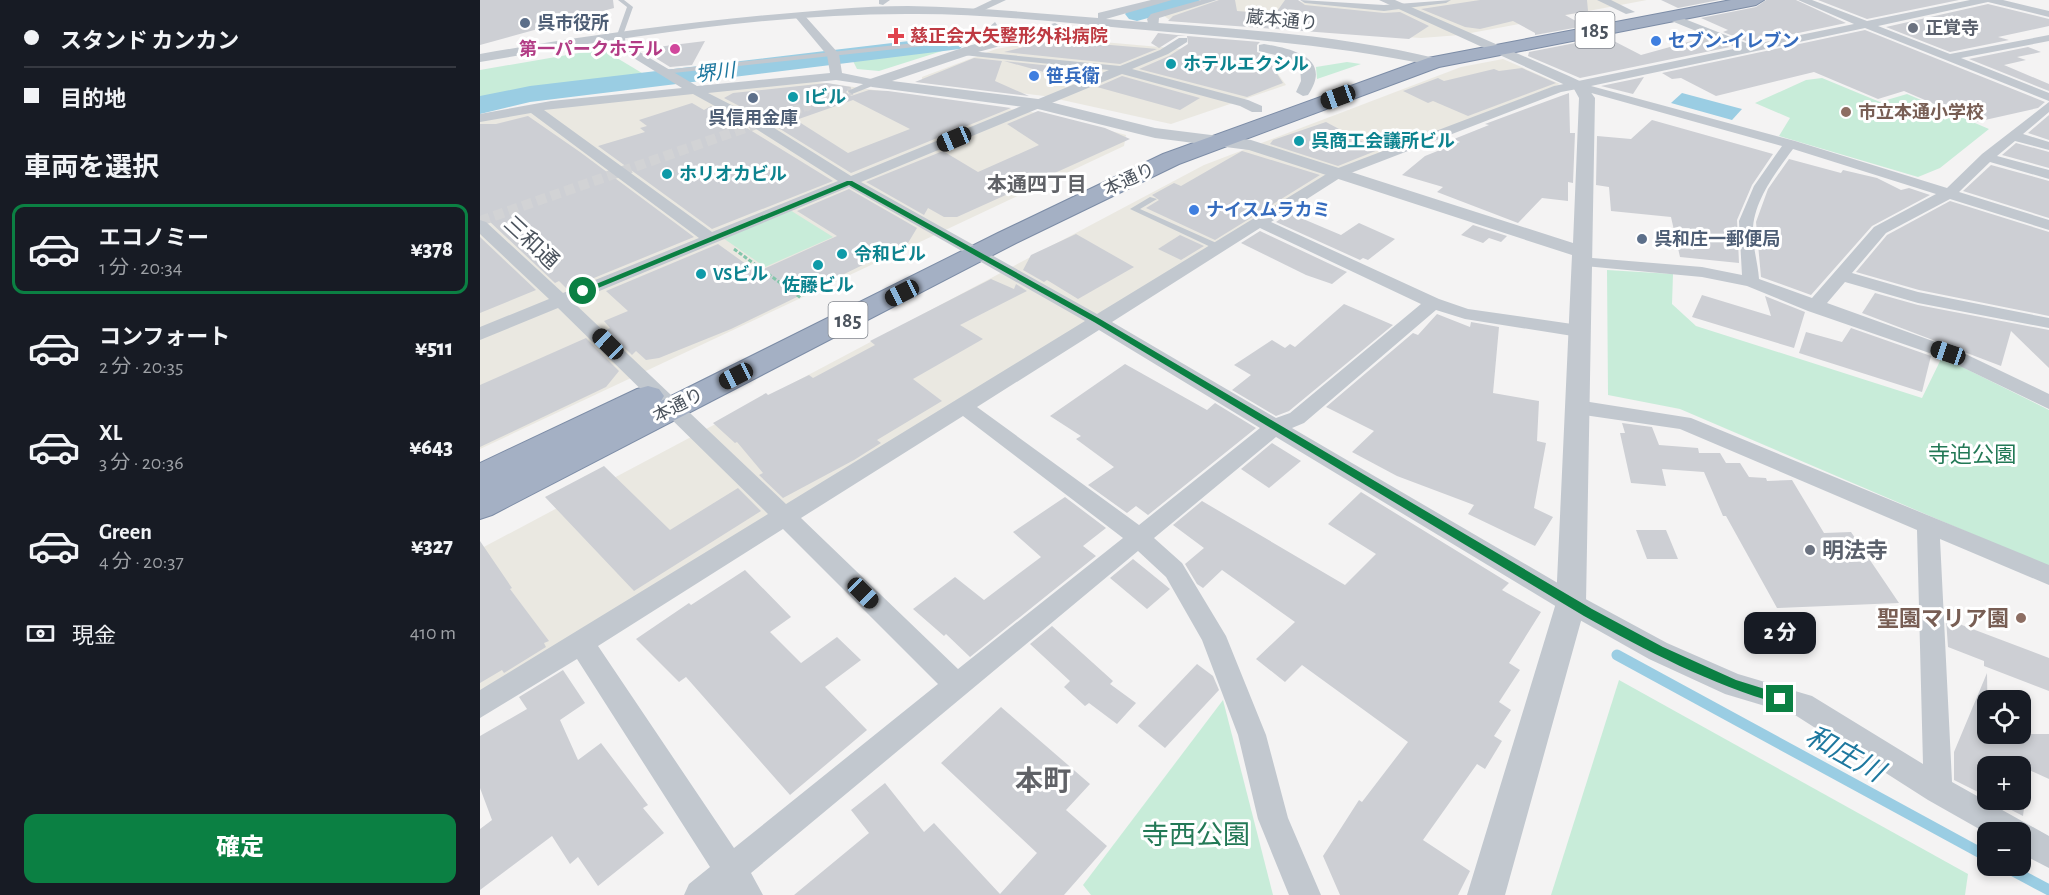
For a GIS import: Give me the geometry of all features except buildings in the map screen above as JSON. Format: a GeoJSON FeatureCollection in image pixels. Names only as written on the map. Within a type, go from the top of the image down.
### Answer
{"type":"FeatureCollection","features":[{"type":"Feature","properties":{"kind":"highway","name":"本通り"},"geometry":{"type":"LineString","coordinates":[[480,506],[665,400],[968,247],[1110,168],[1303,92],[1417,57],[1696,0]]}},
{"type":"Feature","properties":{"kind":"highway","name":"本通り"},"geometry":{"type":"LineString","coordinates":[[968,247],[1417,57],[1471,45],[1668,16],[1756,0]]}},
{"type":"Feature","properties":{"kind":"highway","name":"本通り"},"geometry":{"type":"LineString","coordinates":[[480,477],[665,400]]}},
{"type":"Feature","properties":{"kind":"street"},"geometry":{"type":"LineString","coordinates":[[858,0],[884,1],[907,10]]}},
{"type":"Feature","properties":{"kind":"street"},"geometry":{"type":"LineString","coordinates":[[972,12],[1001,0]]}},
{"type":"Feature","properties":{"kind":"street"},"geometry":{"type":"LineString","coordinates":[[852,91],[965,47],[1166,0]]}},
{"type":"Feature","properties":{"kind":"street"},"geometry":{"type":"LineString","coordinates":[[1154,27],[1152,19],[1155,16],[1212,0]]}},
{"type":"Feature","properties":{"kind":"street"},"geometry":{"type":"LineString","coordinates":[[1305,0],[1384,8],[1393,4],[1446,0]]}},
{"type":"Feature","properties":{"kind":"street"},"geometry":{"type":"LineString","coordinates":[[1602,0],[1630,12]]}},
{"type":"Feature","properties":{"kind":"street"},"geometry":{"type":"LineString","coordinates":[[1803,0],[2049,97]]}},
{"type":"Feature","properties":{"kind":"street"},"geometry":{"type":"LineString","coordinates":[[480,705],[963,406],[1097,321],[1212,244],[1261,223],[1338,173],[1558,89],[1579,87],[1985,0]]}},
{"type":"Feature","properties":{"kind":"street"},"geometry":{"type":"LineString","coordinates":[[1990,0],[2049,14]]}},
{"type":"Feature","properties":{"kind":"street"},"geometry":{"type":"LineString","coordinates":[[1393,4],[1471,45],[1579,87],[1790,144],[2049,225]]}},
{"type":"Feature","properties":{"kind":"street"},"geometry":{"type":"LineString","coordinates":[[780,5],[801,18],[833,56],[836,76]]}},
{"type":"Feature","properties":{"kind":"street"},"geometry":{"type":"LineString","coordinates":[[677,28],[729,15],[746,6]]}},
{"type":"Feature","properties":{"kind":"street","name":"蔵本通り"},"geometry":{"type":"LineString","coordinates":[[480,58],[677,28],[801,18],[843,12],[907,10],[972,12],[1292,39],[1417,57]]}},
{"type":"Feature","properties":{"kind":"street"},"geometry":{"type":"LineString","coordinates":[[1668,16],[1752,50]]}},
{"type":"Feature","properties":{"kind":"street","name":"蔵本通り"},"geometry":{"type":"LineString","coordinates":[[801,18],[963,21],[1252,46],[1417,57]]}},
{"type":"Feature","properties":{"kind":"street"},"geometry":{"type":"LineString","coordinates":[[620,35],[620,45],[676,79],[758,124],[849,182],[1097,321],[1570,603],[1658,651],[1734,685],[1802,705],[1938,790],[1996,822]]}},
{"type":"Feature","properties":{"kind":"street"},"geometry":{"type":"LineString","coordinates":[[1951,57],[2049,38]]}},
{"type":"Feature","properties":{"kind":"street"},"geometry":{"type":"LineString","coordinates":[[480,334],[1164,52],[1183,40]]}},
{"type":"Feature","properties":{"kind":"street"},"geometry":{"type":"LineString","coordinates":[[1252,46],[1295,56],[1308,65],[1311,82],[1303,92]]}},
{"type":"Feature","properties":{"kind":"street"},"geometry":{"type":"LineString","coordinates":[[965,47],[1122,69],[1257,109]]}},
{"type":"Feature","properties":{"kind":"street"},"geometry":{"type":"LineString","coordinates":[[480,118],[676,79],[836,76],[872,83],[1038,104],[1155,133],[1251,144],[1581,257],[1702,272],[1751,282],[1814,307],[1948,353],[2049,402]]}},
{"type":"Feature","properties":{"kind":"street"},"geometry":{"type":"LineString","coordinates":[[1486,895],[1570,603],[1587,98],[1579,87]]}},
{"type":"Feature","properties":{"kind":"street"},"geometry":{"type":"LineString","coordinates":[[1814,307],[1880,230],[1950,193],[1987,157],[2049,106]]}},
{"type":"Feature","properties":{"kind":"street"},"geometry":{"type":"LineString","coordinates":[[532,108],[714,238]]}},
{"type":"Feature","properties":{"kind":"street"},"geometry":{"type":"LineString","coordinates":[[2014,136],[2049,146]]}},
{"type":"Feature","properties":{"kind":"street"},"geometry":{"type":"LineString","coordinates":[[1751,282],[1745,231],[1748,213],[1775,164],[1790,144]]}},
{"type":"Feature","properties":{"kind":"street"},"geometry":{"type":"LineString","coordinates":[[1987,157],[2049,175]]}},
{"type":"Feature","properties":{"kind":"street"},"geometry":{"type":"LineString","coordinates":[[1261,223],[1433,303],[1464,314],[1580,331]]}},
{"type":"Feature","properties":{"kind":"street","name":"三和通"},"geometry":{"type":"LineString","coordinates":[[480,225],[784,515],[957,686]]}},
{"type":"Feature","properties":{"kind":"street"},"geometry":{"type":"LineString","coordinates":[[1842,275],[1879,289],[1947,306],[2049,323]]}},
{"type":"Feature","properties":{"kind":"street"},"geometry":{"type":"LineString","coordinates":[[700,895],[739,883],[957,686],[1137,536],[1276,426],[1297,418],[1433,303]]}},
{"type":"Feature","properties":{"kind":"street"},"geometry":{"type":"LineString","coordinates":[[963,406],[1137,536],[1174,570],[1214,636],[1252,735],[1273,819],[1305,895]]}},
{"type":"Feature","properties":{"kind":"street"},"geometry":{"type":"LineString","coordinates":[[1577,407],[1622,411],[1684,423],[2049,575]]}},
{"type":"Feature","properties":{"kind":"street"},"geometry":{"type":"LineString","coordinates":[[1928,523],[1938,790]]}},
{"type":"Feature","properties":{"kind":"street"},"geometry":{"type":"LineString","coordinates":[[582,642],[739,883]]}},
{"type":"Feature","properties":{"kind":"street"},"geometry":{"type":"LineString","coordinates":[[2031,842],[2049,853]]}},
{"type":"Feature","properties":{"kind":"lane"},"geometry":{"type":"LineString","coordinates":[[620,35],[630,7],[621,0]]}},
{"type":"Feature","properties":{"kind":"lane"},"geometry":{"type":"LineString","coordinates":[[676,79],[833,56],[965,47],[995,24]]}},
{"type":"Feature","properties":{"kind":"lane"},"geometry":{"type":"LineString","coordinates":[[1153,199],[1134,209],[1212,244]]}},
{"type":"Feature","properties":{"kind":"path"},"geometry":{"type":"LineString","coordinates":[[714,238],[801,298]]}},
{"type":"Feature","properties":{"kind":"shaded area"},"geometry":{"type":"Polygon","coordinates":[[[1218,0],[1286,0],[1390,10],[1451,0],[1647,0],[1460,35],[1421,38],[1171,21],[1163,15],[1218,0]]]}},
{"type":"Feature","properties":{"kind":"shaded area"},"geometry":{"type":"Polygon","coordinates":[[[1058,38],[1261,56],[1268,60],[1286,85],[1171,124],[1044,96],[922,81],[922,77],[996,49],[1058,38]]]}},
{"type":"Feature","properties":{"kind":"shaded area"},"geometry":{"type":"Polygon","coordinates":[[[1503,59],[1560,84],[1337,171],[480,696],[480,549],[1204,165],[1461,67],[1503,59]]]}},
{"type":"Feature","properties":{"kind":"shaded area"},"geometry":{"type":"Polygon","coordinates":[[[804,80],[1052,115],[1126,135],[1124,146],[480,449],[480,121],[525,111],[804,80]]]}},
{"type":"Feature","properties":{"kind":"green space"},"geometry":{"type":"Polygon","coordinates":[[[602,49],[647,76],[480,100],[480,70],[602,49]]]}},
{"type":"Feature","properties":{"kind":"green space"},"geometry":{"type":"Polygon","coordinates":[[[942,51],[879,71],[857,69],[853,61],[942,51]]]}},
{"type":"Feature","properties":{"kind":"green space"},"geometry":{"type":"Polygon","coordinates":[[[1347,62],[1361,64],[1317,79],[1316,67],[1347,62]]]}},
{"type":"Feature","properties":{"kind":"green space"},"geometry":{"type":"Polygon","coordinates":[[[1822,78],[1880,102],[1907,94],[1989,129],[1940,168],[1918,177],[1779,136],[1790,118],[1755,103],[1806,80],[1822,78]]]}},
{"type":"Feature","properties":{"kind":"green space"},"geometry":{"type":"Polygon","coordinates":[[[790,210],[833,237],[765,267],[723,238],[790,210]]]}},
{"type":"Feature","properties":{"kind":"green space","name":"寺迫公園"},"geometry":{"type":"Polygon","coordinates":[[[1607,270],[1673,274],[1672,304],[1696,326],[1922,398],[1942,357],[2049,410],[2049,567],[1680,409],[1608,395],[1607,270]]]}},
{"type":"Feature","properties":{"kind":"green space"},"geometry":{"type":"Polygon","coordinates":[[[1619,680],[1968,874],[1965,895],[1551,895],[1619,680]]]}},
{"type":"Feature","properties":{"kind":"green space","name":"寺西公園"},"geometry":{"type":"Polygon","coordinates":[[[1223,700],[1273,895],[1091,895],[1083,885],[1223,700]]]}},
{"type":"Feature","properties":{"kind":"water"},"geometry":{"type":"Polygon","coordinates":[[[1682,93],[1742,109],[1732,120],[1671,103],[1682,93]]]}},
{"type":"Feature","properties":{"kind":"waterway","name":"堺川"},"geometry":{"type":"LineString","coordinates":[[1137,14],[1188,0]]}},
{"type":"Feature","properties":{"kind":"waterway","name":"堺川"},"geometry":{"type":"LineString","coordinates":[[480,105],[530,94],[951,44]]}},
{"type":"Feature","properties":{"kind":"waterway","name":"和庄川"},"geometry":{"type":"LineString","coordinates":[[1617,655],[1977,851]]}},
{"type":"Feature","properties":{"kind":"waterway","name":"和庄川"},"geometry":{"type":"LineString","coordinates":[[2023,876],[2049,890]]}},
{"type":"Feature","properties":{"kind":"tunnel"},"geometry":{"type":"LineString","coordinates":[[803,108],[852,91]]}},
{"type":"Feature","properties":{"kind":"tunnel"},"geometry":{"type":"LineString","coordinates":[[480,221],[808,106]]}},
{"type":"Feature","properties":{"kind":"place","name":"呉市役所"},"geometry":{"type":"Point","coordinates":[525,23]}},
{"type":"Feature","properties":{"kind":"place","name":"正覚寺"},"geometry":{"type":"Point","coordinates":[1913,28]}},
{"type":"Feature","properties":{"kind":"place","name":"慈正会大矢整形外科病院"},"geometry":{"type":"Point","coordinates":[896,36]}},
{"type":"Feature","properties":{"kind":"place","name":"セブン-イレブン"},"geometry":{"type":"Point","coordinates":[1656,41]}},
{"type":"Feature","properties":{"kind":"place","name":"第一パークホテル"},"geometry":{"type":"Point","coordinates":[675,49]}},
{"type":"Feature","properties":{"kind":"place","name":"ホテルエクシル"},"geometry":{"type":"Point","coordinates":[1171,64]}},
{"type":"Feature","properties":{"kind":"place","name":"笹兵衛"},"geometry":{"type":"Point","coordinates":[1034,76]}},
{"type":"Feature","properties":{"kind":"place","name":"Iビル"},"geometry":{"type":"Point","coordinates":[793,97]}},
{"type":"Feature","properties":{"kind":"place","name":"呉信用金庫"},"geometry":{"type":"Point","coordinates":[753,98]}},
{"type":"Feature","properties":{"kind":"place","name":"市立本通小学校"},"geometry":{"type":"Point","coordinates":[1846,112]}},
{"type":"Feature","properties":{"kind":"place","name":"呉商工会議所ビル"},"geometry":{"type":"Point","coordinates":[1299,141]}},
{"type":"Feature","properties":{"kind":"place","name":"ホリオカビル"},"geometry":{"type":"Point","coordinates":[667,174]}},
{"type":"Feature","properties":{"kind":"place","name":"ナイスムラカミ"},"geometry":{"type":"Point","coordinates":[1194,210]}},
{"type":"Feature","properties":{"kind":"place","name":"呉和庄一郵便局"},"geometry":{"type":"Point","coordinates":[1642,239]}},
{"type":"Feature","properties":{"kind":"place","name":"令和ビル"},"geometry":{"type":"Point","coordinates":[842,254]}},
{"type":"Feature","properties":{"kind":"place","name":"佐藤ビル"},"geometry":{"type":"Point","coordinates":[818,265]}},
{"type":"Feature","properties":{"kind":"place","name":"VSビル"},"geometry":{"type":"Point","coordinates":[701,274]}},
{"type":"Feature","properties":{"kind":"place","name":"明法寺"},"geometry":{"type":"Point","coordinates":[1810,550]}},
{"type":"Feature","properties":{"kind":"place","name":"聖園マリア園"},"geometry":{"type":"Point","coordinates":[2021,618]}},
{"type":"Feature","properties":{"kind":"district","name":"本通四丁目"},"geometry":{"type":"Point","coordinates":[1037,184]}},
{"type":"Feature","properties":{"kind":"district","name":"本町"},"geometry":{"type":"Point","coordinates":[1043,780]}},
{"type":"Feature","properties":{"kind":"route"},"geometry":{"type":"LineString","coordinates":[[583,291],[849,182],[1097,321],[1438,525],[1658,651],[1734,685],[1780,699]]}}]}
